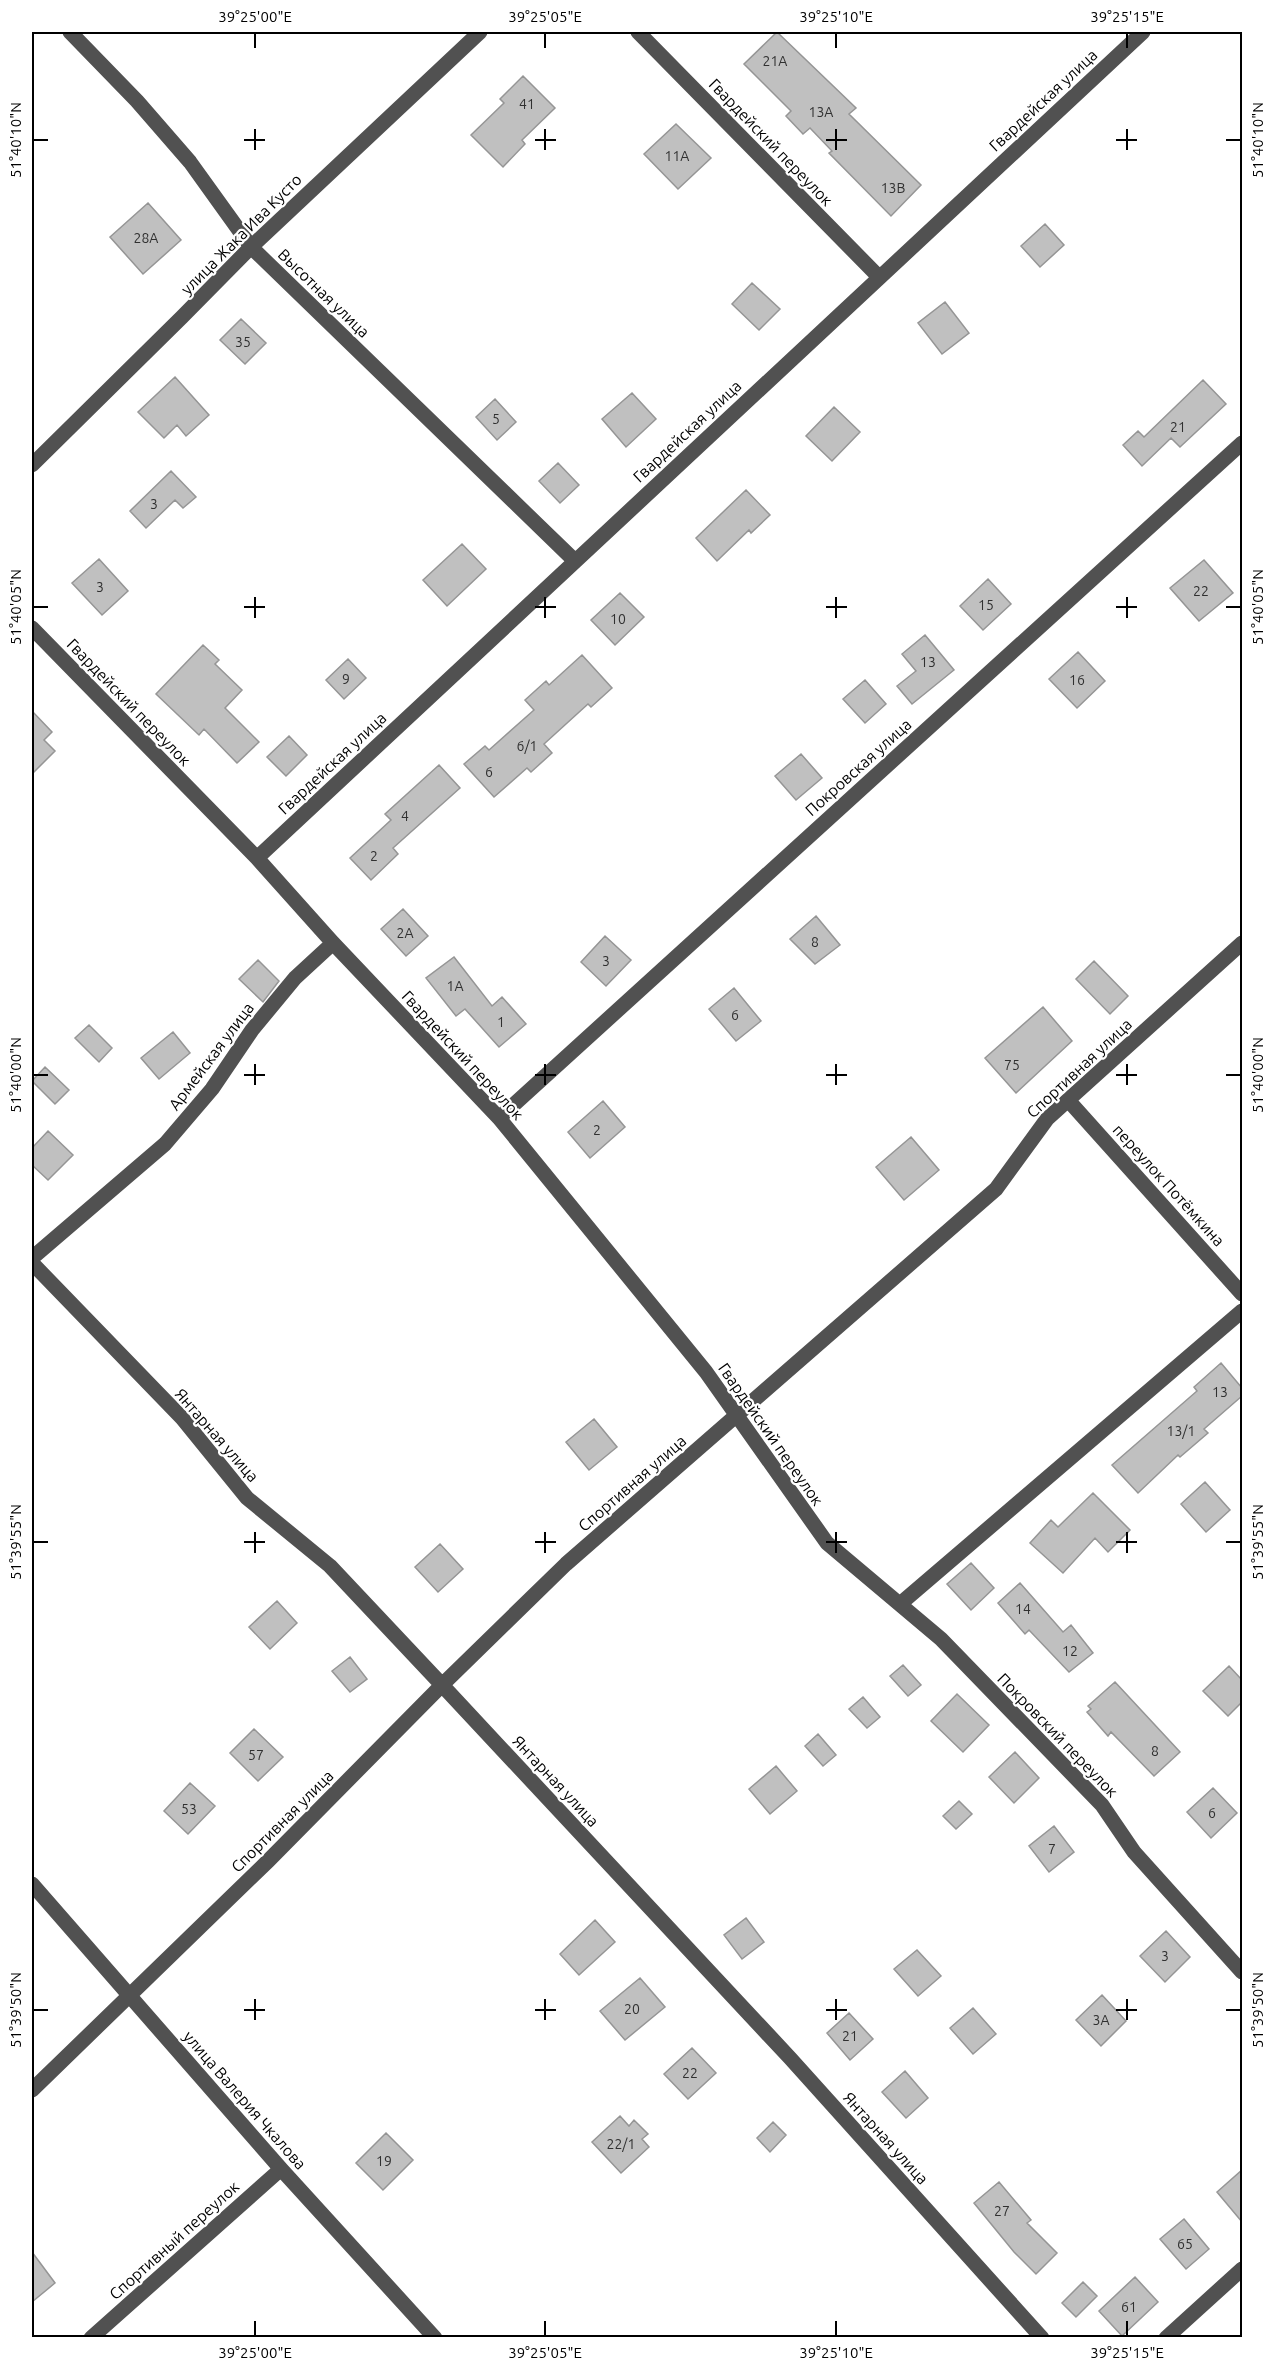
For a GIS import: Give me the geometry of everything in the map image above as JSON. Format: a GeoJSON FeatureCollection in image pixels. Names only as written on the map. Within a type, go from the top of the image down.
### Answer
{"type":"FeatureCollection","features":[{"type":"Feature","properties":{"kind":"street","name":"Высотная улица"},"geometry":{"type":"LineString","coordinates":[[70,32],[137,101],[190,162],[251,247],[575,561]]}},
{"type":"Feature","properties":{"kind":"street","name":"улица Жака Ива Кусто"},"geometry":{"type":"LineString","coordinates":[[32,465],[251,247],[480,32]]}},
{"type":"Feature","properties":{"kind":"street","name":"Гвардейский переулок"},"geometry":{"type":"LineString","coordinates":[[638,32],[879,278]]}},
{"type":"Feature","properties":{"kind":"street","name":"Гвардейская улица"},"geometry":{"type":"LineString","coordinates":[[257,858],[1143,32]]}},
{"type":"Feature","properties":{"kind":"street","name":"Покровская улица"},"geometry":{"type":"LineString","coordinates":[[499,1118],[1242,443]]}},
{"type":"Feature","properties":{"kind":"street","name":"Гвардейский переулок"},"geometry":{"type":"LineString","coordinates":[[32,628],[257,858],[333,943],[499,1118],[706,1372],[827,1543]]}},
{"type":"Feature","properties":{"kind":"street","name":"Армейская улица"},"geometry":{"type":"LineString","coordinates":[[32,1258],[165,1144],[212,1089],[252,1030],[295,978],[333,943]]}},
{"type":"Feature","properties":{"kind":"street","name":"Спортивная улица"},"geometry":{"type":"LineString","coordinates":[[32,2090],[268,1861],[442,1685],[566,1564],[996,1189],[1047,1119],[1242,943]]}},
{"type":"Feature","properties":{"kind":"street","name":"переулок Потёмкина"},"geometry":{"type":"LineString","coordinates":[[1068,1100],[1242,1294]]}},
{"type":"Feature","properties":{"kind":"street","name":"Янтарная улица"},"geometry":{"type":"LineString","coordinates":[[32,1263],[182,1418],[247,1498],[330,1566],[442,1685],[790,2058],[1042,2337]]}},
{"type":"Feature","properties":{"kind":"street"},"geometry":{"type":"LineString","coordinates":[[900,1604],[1242,1311]]}},
{"type":"Feature","properties":{"kind":"street","name":"Покровский переулок"},"geometry":{"type":"LineString","coordinates":[[827,1543],[941,1639],[1102,1804],[1134,1852],[1242,1972]]}},
{"type":"Feature","properties":{"kind":"street","name":"улица Валерия Чкалова"},"geometry":{"type":"LineString","coordinates":[[32,1884],[281,2169],[435,2337]]}},
{"type":"Feature","properties":{"kind":"street","name":"Спортивный переулок"},"geometry":{"type":"LineString","coordinates":[[91,2337],[281,2169]]}},
{"type":"Feature","properties":{"kind":"street"},"geometry":{"type":"LineString","coordinates":[[1166,2337],[1242,2270]]}},
{"type":"Feature","properties":{"kind":"building"},"geometry":{"type":"Polygon","coordinates":[[[777,32],[856,108],[849,114],[921,185],[891,216],[829,153],[832,151],[810,128],[803,134],[786,116],[791,111],[744,64],[777,32]]]}},
{"type":"Feature","properties":{"kind":"building"},"geometry":{"type":"Polygon","coordinates":[[[523,76],[555,108],[522,140],[525,144],[503,167],[471,135],[504,103],[500,99],[523,76]]]}},
{"type":"Feature","properties":{"kind":"building"},"geometry":{"type":"Polygon","coordinates":[[[676,124],[711,158],[678,189],[644,154],[676,124]]]}},
{"type":"Feature","properties":{"kind":"building"},"geometry":{"type":"Polygon","coordinates":[[[148,203],[181,240],[143,274],[110,237],[148,203]]]}},
{"type":"Feature","properties":{"kind":"building"},"geometry":{"type":"Polygon","coordinates":[[[1045,224],[1064,245],[1040,267],[1021,246],[1045,224]]]}},
{"type":"Feature","properties":{"kind":"building"},"geometry":{"type":"Polygon","coordinates":[[[752,283],[780,309],[759,330],[732,304],[752,283]]]}},
{"type":"Feature","properties":{"kind":"building"},"geometry":{"type":"Polygon","coordinates":[[[945,302],[969,333],[942,354],[918,323],[945,302]]]}},
{"type":"Feature","properties":{"kind":"building"},"geometry":{"type":"Polygon","coordinates":[[[241,319],[266,343],[245,364],[220,340],[241,319]]]}},
{"type":"Feature","properties":{"kind":"building"},"geometry":{"type":"Polygon","coordinates":[[[175,377],[209,415],[186,436],[177,425],[164,438],[138,412],[175,377]]]}},
{"type":"Feature","properties":{"kind":"building"},"geometry":{"type":"Polygon","coordinates":[[[1203,380],[1226,404],[1180,447],[1171,438],[1142,466],[1123,445],[1138,431],[1144,437],[1203,380]]]}},
{"type":"Feature","properties":{"kind":"building"},"geometry":{"type":"Polygon","coordinates":[[[632,393],[656,419],[626,447],[602,419],[632,393]]]}},
{"type":"Feature","properties":{"kind":"building"},"geometry":{"type":"Polygon","coordinates":[[[495,399],[516,422],[497,440],[476,417],[495,399]]]}},
{"type":"Feature","properties":{"kind":"building"},"geometry":{"type":"Polygon","coordinates":[[[834,407],[860,432],[832,461],[806,436],[834,407]]]}},
{"type":"Feature","properties":{"kind":"building"},"geometry":{"type":"Polygon","coordinates":[[[558,463],[579,485],[560,503],[539,481],[558,463]]]}},
{"type":"Feature","properties":{"kind":"building"},"geometry":{"type":"Polygon","coordinates":[[[171,471],[196,497],[183,508],[175,500],[146,528],[130,511],[171,471]]]}},
{"type":"Feature","properties":{"kind":"building"},"geometry":{"type":"Polygon","coordinates":[[[746,490],[770,515],[751,533],[749,530],[717,561],[696,538],[746,490]]]}},
{"type":"Feature","properties":{"kind":"building"},"geometry":{"type":"Polygon","coordinates":[[[462,544],[486,569],[447,606],[423,580],[462,544]]]}},
{"type":"Feature","properties":{"kind":"building"},"geometry":{"type":"Polygon","coordinates":[[[99,559],[128,591],[102,615],[72,583],[99,559]]]}},
{"type":"Feature","properties":{"kind":"building"},"geometry":{"type":"Polygon","coordinates":[[[1204,560],[1233,593],[1199,621],[1170,588],[1204,560]]]}},
{"type":"Feature","properties":{"kind":"building"},"geometry":{"type":"Polygon","coordinates":[[[988,579],[1011,604],[983,630],[960,606],[988,579]]]}},
{"type":"Feature","properties":{"kind":"building"},"geometry":{"type":"Polygon","coordinates":[[[620,593],[644,617],[615,645],[591,620],[620,593]]]}},
{"type":"Feature","properties":{"kind":"building"},"geometry":{"type":"Polygon","coordinates":[[[925,635],[954,670],[912,704],[897,686],[916,671],[902,654],[925,635]]]}},
{"type":"Feature","properties":{"kind":"building"},"geometry":{"type":"Polygon","coordinates":[[[203,645],[219,660],[215,664],[242,690],[225,708],[259,742],[237,763],[204,729],[199,735],[156,694],[203,645]]]}},
{"type":"Feature","properties":{"kind":"building"},"geometry":{"type":"Polygon","coordinates":[[[1078,652],[1105,681],[1077,708],[1049,679],[1078,652]]]}},
{"type":"Feature","properties":{"kind":"building"},"geometry":{"type":"Polygon","coordinates":[[[582,655],[612,688],[591,707],[588,704],[544,744],[552,753],[531,772],[527,768],[494,797],[464,764],[485,746],[489,750],[534,710],[525,700],[546,681],[549,685],[582,655]]]}},
{"type":"Feature","properties":{"kind":"building"},"geometry":{"type":"Polygon","coordinates":[[[348,659],[366,678],[344,699],[326,680],[348,659]]]}},
{"type":"Feature","properties":{"kind":"building"},"geometry":{"type":"Polygon","coordinates":[[[865,680],[886,704],[865,723],[843,699],[865,680]]]}},
{"type":"Feature","properties":{"kind":"building"},"geometry":{"type":"Polygon","coordinates":[[[32,711],[52,732],[44,740],[55,751],[32,774],[32,711]]]}},
{"type":"Feature","properties":{"kind":"building"},"geometry":{"type":"Polygon","coordinates":[[[289,736],[307,755],[286,776],[267,757],[289,736]]]}},
{"type":"Feature","properties":{"kind":"building"},"geometry":{"type":"Polygon","coordinates":[[[801,754],[822,778],[796,800],[775,776],[801,754]]]}},
{"type":"Feature","properties":{"kind":"building"},"geometry":{"type":"Polygon","coordinates":[[[439,765],[460,788],[393,848],[398,854],[371,880],[350,858],[391,820],[385,814],[439,765]]]}},
{"type":"Feature","properties":{"kind":"building"},"geometry":{"type":"Polygon","coordinates":[[[403,909],[428,936],[406,956],[381,929],[403,909]]]}},
{"type":"Feature","properties":{"kind":"building"},"geometry":{"type":"Polygon","coordinates":[[[816,916],[840,945],[815,964],[790,939],[816,916]]]}},
{"type":"Feature","properties":{"kind":"building"},"geometry":{"type":"Polygon","coordinates":[[[605,936],[631,960],[606,986],[581,962],[605,936]]]}},
{"type":"Feature","properties":{"kind":"building"},"geometry":{"type":"Polygon","coordinates":[[[454,957],[492,1006],[502,997],[526,1024],[499,1047],[465,1009],[456,1016],[426,978],[454,957]]]}},
{"type":"Feature","properties":{"kind":"building"},"geometry":{"type":"Polygon","coordinates":[[[258,960],[279,981],[263,1002],[239,979],[258,960]]]}},
{"type":"Feature","properties":{"kind":"building"},"geometry":{"type":"Polygon","coordinates":[[[1094,961],[1128,996],[1110,1014],[1076,979],[1094,961]]]}},
{"type":"Feature","properties":{"kind":"building"},"geometry":{"type":"Polygon","coordinates":[[[734,988],[761,1021],[736,1041],[709,1009],[734,988]]]}},
{"type":"Feature","properties":{"kind":"building"},"geometry":{"type":"Polygon","coordinates":[[[1043,1007],[1072,1041],[1016,1093],[985,1058],[1043,1007]]]}},
{"type":"Feature","properties":{"kind":"building"},"geometry":{"type":"Polygon","coordinates":[[[89,1025],[112,1048],[99,1062],[75,1038],[89,1025]]]}},
{"type":"Feature","properties":{"kind":"building"},"geometry":{"type":"Polygon","coordinates":[[[173,1032],[190,1053],[159,1079],[141,1058],[173,1032]]]}},
{"type":"Feature","properties":{"kind":"building"},"geometry":{"type":"Polygon","coordinates":[[[45,1067],[69,1090],[55,1104],[32,1081],[45,1067]]]}},
{"type":"Feature","properties":{"kind":"building"},"geometry":{"type":"Polygon","coordinates":[[[603,1101],[625,1127],[590,1158],[568,1132],[603,1101]]]}},
{"type":"Feature","properties":{"kind":"building"},"geometry":{"type":"Polygon","coordinates":[[[48,1131],[73,1155],[48,1180],[32,1165],[32,1148],[48,1131]]]}},
{"type":"Feature","properties":{"kind":"building"},"geometry":{"type":"Polygon","coordinates":[[[911,1137],[939,1170],[904,1200],[876,1167],[911,1137]]]}},
{"type":"Feature","properties":{"kind":"building"},"geometry":{"type":"Polygon","coordinates":[[[1221,1363],[1242,1388],[1242,1396],[1204,1429],[1208,1433],[1180,1457],[1178,1455],[1138,1493],[1112,1465],[1197,1391],[1194,1387],[1221,1363]]]}},
{"type":"Feature","properties":{"kind":"building"},"geometry":{"type":"Polygon","coordinates":[[[594,1419],[617,1447],[589,1470],[566,1442],[594,1419]]]}},
{"type":"Feature","properties":{"kind":"building"},"geometry":{"type":"Polygon","coordinates":[[[1205,1482],[1230,1510],[1206,1532],[1181,1504],[1205,1482]]]}},
{"type":"Feature","properties":{"kind":"building"},"geometry":{"type":"Polygon","coordinates":[[[1093,1493],[1130,1530],[1108,1552],[1095,1538],[1063,1573],[1030,1543],[1051,1520],[1058,1527],[1093,1493]]]}},
{"type":"Feature","properties":{"kind":"building"},"geometry":{"type":"Polygon","coordinates":[[[440,1544],[463,1569],[438,1592],[415,1567],[440,1544]]]}},
{"type":"Feature","properties":{"kind":"building"},"geometry":{"type":"Polygon","coordinates":[[[971,1563],[994,1588],[971,1610],[947,1584],[971,1563]]]}},
{"type":"Feature","properties":{"kind":"building"},"geometry":{"type":"Polygon","coordinates":[[[1020,1583],[1063,1632],[1071,1625],[1093,1653],[1069,1672],[1029,1630],[1025,1634],[998,1603],[1020,1583]]]}},
{"type":"Feature","properties":{"kind":"building"},"geometry":{"type":"Polygon","coordinates":[[[277,1601],[297,1623],[270,1649],[249,1627],[277,1601]]]}},
{"type":"Feature","properties":{"kind":"building"},"geometry":{"type":"Polygon","coordinates":[[[350,1657],[367,1679],[350,1692],[332,1671],[350,1657]]]}},
{"type":"Feature","properties":{"kind":"building"},"geometry":{"type":"Polygon","coordinates":[[[903,1665],[921,1685],[908,1696],[890,1676],[903,1665]]]}},
{"type":"Feature","properties":{"kind":"building"},"geometry":{"type":"Polygon","coordinates":[[[1229,1666],[1242,1680],[1242,1702],[1228,1716],[1203,1691],[1229,1666]]]}},
{"type":"Feature","properties":{"kind":"building"},"geometry":{"type":"Polygon","coordinates":[[[1115,1682],[1180,1752],[1154,1776],[1111,1732],[1108,1736],[1087,1712],[1091,1709],[1088,1706],[1115,1682]]]}},
{"type":"Feature","properties":{"kind":"building"},"geometry":{"type":"Polygon","coordinates":[[[957,1694],[989,1725],[963,1752],[931,1721],[957,1694]]]}},
{"type":"Feature","properties":{"kind":"building"},"geometry":{"type":"Polygon","coordinates":[[[863,1697],[880,1717],[867,1728],[849,1709],[863,1697]]]}},
{"type":"Feature","properties":{"kind":"building"},"geometry":{"type":"Polygon","coordinates":[[[254,1729],[283,1757],[258,1781],[230,1753],[254,1729]]]}},
{"type":"Feature","properties":{"kind":"building"},"geometry":{"type":"Polygon","coordinates":[[[818,1734],[836,1755],[823,1766],[805,1746],[818,1734]]]}},
{"type":"Feature","properties":{"kind":"building"},"geometry":{"type":"Polygon","coordinates":[[[1015,1752],[1039,1778],[1014,1803],[989,1777],[1015,1752]]]}},
{"type":"Feature","properties":{"kind":"building"},"geometry":{"type":"Polygon","coordinates":[[[776,1766],[797,1791],[770,1814],[749,1789],[776,1766]]]}},
{"type":"Feature","properties":{"kind":"building"},"geometry":{"type":"Polygon","coordinates":[[[190,1783],[215,1806],[188,1834],[164,1811],[190,1783]]]}},
{"type":"Feature","properties":{"kind":"building"},"geometry":{"type":"Polygon","coordinates":[[[1213,1788],[1237,1813],[1211,1838],[1187,1812],[1213,1788]]]}},
{"type":"Feature","properties":{"kind":"building"},"geometry":{"type":"Polygon","coordinates":[[[959,1801],[972,1814],[956,1829],[943,1816],[959,1801]]]}},
{"type":"Feature","properties":{"kind":"building"},"geometry":{"type":"Polygon","coordinates":[[[1054,1826],[1074,1852],[1049,1872],[1029,1846],[1054,1826]]]}},
{"type":"Feature","properties":{"kind":"building"},"geometry":{"type":"Polygon","coordinates":[[[746,1918],[764,1942],[742,1959],[724,1935],[746,1918]]]}},
{"type":"Feature","properties":{"kind":"building"},"geometry":{"type":"Polygon","coordinates":[[[595,1920],[615,1942],[579,1975],[560,1954],[595,1920]]]}},
{"type":"Feature","properties":{"kind":"building"},"geometry":{"type":"Polygon","coordinates":[[[1166,1931],[1190,1957],[1165,1982],[1140,1956],[1166,1931]]]}},
{"type":"Feature","properties":{"kind":"building"},"geometry":{"type":"Polygon","coordinates":[[[917,1950],[941,1976],[918,1996],[894,1969],[917,1950]]]}},
{"type":"Feature","properties":{"kind":"building"},"geometry":{"type":"Polygon","coordinates":[[[640,1978],[665,2007],[625,2040],[600,2011],[640,1978]]]}},
{"type":"Feature","properties":{"kind":"building"},"geometry":{"type":"Polygon","coordinates":[[[1102,1995],[1126,2021],[1101,2046],[1076,2020],[1102,1995]]]}},
{"type":"Feature","properties":{"kind":"building"},"geometry":{"type":"Polygon","coordinates":[[[973,2008],[996,2034],[973,2054],[950,2028],[973,2008]]]}},
{"type":"Feature","properties":{"kind":"building"},"geometry":{"type":"Polygon","coordinates":[[[849,2013],[873,2039],[850,2060],[827,2033],[849,2013]]]}},
{"type":"Feature","properties":{"kind":"building"},"geometry":{"type":"Polygon","coordinates":[[[692,2048],[716,2073],[688,2099],[664,2074],[692,2048]]]}},
{"type":"Feature","properties":{"kind":"building"},"geometry":{"type":"Polygon","coordinates":[[[905,2071],[928,2098],[906,2118],[882,2092],[905,2071]]]}},
{"type":"Feature","properties":{"kind":"building"},"geometry":{"type":"Polygon","coordinates":[[[620,2116],[629,2126],[634,2120],[648,2134],[642,2139],[649,2147],[621,2173],[592,2142],[620,2116]]]}},
{"type":"Feature","properties":{"kind":"building"},"geometry":{"type":"Polygon","coordinates":[[[773,2122],[786,2135],[770,2152],[757,2138],[773,2122]]]}},
{"type":"Feature","properties":{"kind":"building"},"geometry":{"type":"Polygon","coordinates":[[[386,2133],[413,2160],[383,2190],[356,2163],[386,2133]]]}},
{"type":"Feature","properties":{"kind":"building"},"geometry":{"type":"Polygon","coordinates":[[[1242,2170],[1242,2222],[1217,2192],[1242,2170]]]}},
{"type":"Feature","properties":{"kind":"building"},"geometry":{"type":"Polygon","coordinates":[[[999,2182],[1031,2220],[1027,2223],[1057,2253],[1036,2274],[1014,2252],[974,2203],[999,2182]]]}},
{"type":"Feature","properties":{"kind":"building"},"geometry":{"type":"Polygon","coordinates":[[[1184,2219],[1209,2249],[1186,2269],[1160,2239],[1184,2219]]]}},
{"type":"Feature","properties":{"kind":"building"},"geometry":{"type":"Polygon","coordinates":[[[32,2252],[55,2283],[32,2302],[32,2252]]]}},
{"type":"Feature","properties":{"kind":"building"},"geometry":{"type":"Polygon","coordinates":[[[1135,2277],[1158,2302],[1122,2336],[1099,2311],[1135,2277]]]}},
{"type":"Feature","properties":{"kind":"building"},"geometry":{"type":"Polygon","coordinates":[[[1083,2282],[1097,2296],[1076,2317],[1062,2303],[1083,2282]]]}}]}
